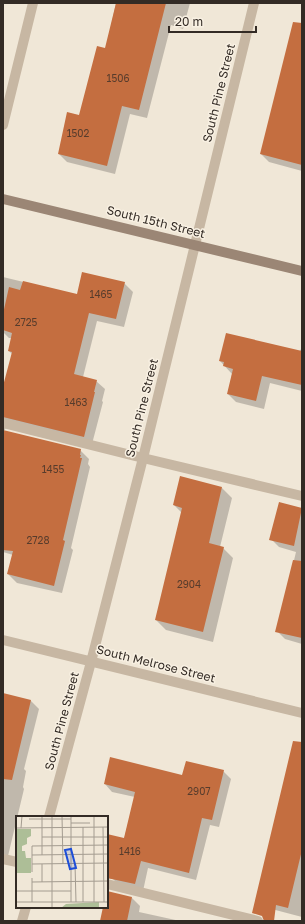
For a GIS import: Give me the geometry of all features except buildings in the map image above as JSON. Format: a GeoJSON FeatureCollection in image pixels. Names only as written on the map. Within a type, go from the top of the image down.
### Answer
{"type":"FeatureCollection","features":[{"type":"Feature","properties":{"kind":"street"},"geometry":{"type":"LineString","coordinates":[[3,125],[33,3]]}},
{"type":"Feature","properties":{"kind":"street","name":"South Pine Street"},"geometry":{"type":"LineString","coordinates":[[49,816],[91,662],[143,458],[254,3]]}},
{"type":"Feature","properties":{"kind":"street","name":"South 15th Street"},"geometry":{"type":"LineString","coordinates":[[3,199],[302,271]]}},
{"type":"Feature","properties":{"kind":"street"},"geometry":{"type":"LineString","coordinates":[[3,424],[302,496]]}},
{"type":"Feature","properties":{"kind":"street","name":"South Melrose Street"},"geometry":{"type":"LineString","coordinates":[[3,640],[302,713]]}},
{"type":"Feature","properties":{"kind":"street"},"geometry":{"type":"LineString","coordinates":[[3,859],[16,862]]}},
{"type":"Feature","properties":{"kind":"street"},"geometry":{"type":"LineString","coordinates":[[108,884],[258,921]]}},
{"type":"Feature","properties":{"kind":"street"},"geometry":{"type":"LineString","coordinates":[[22,921],[26,908]]}}]}
